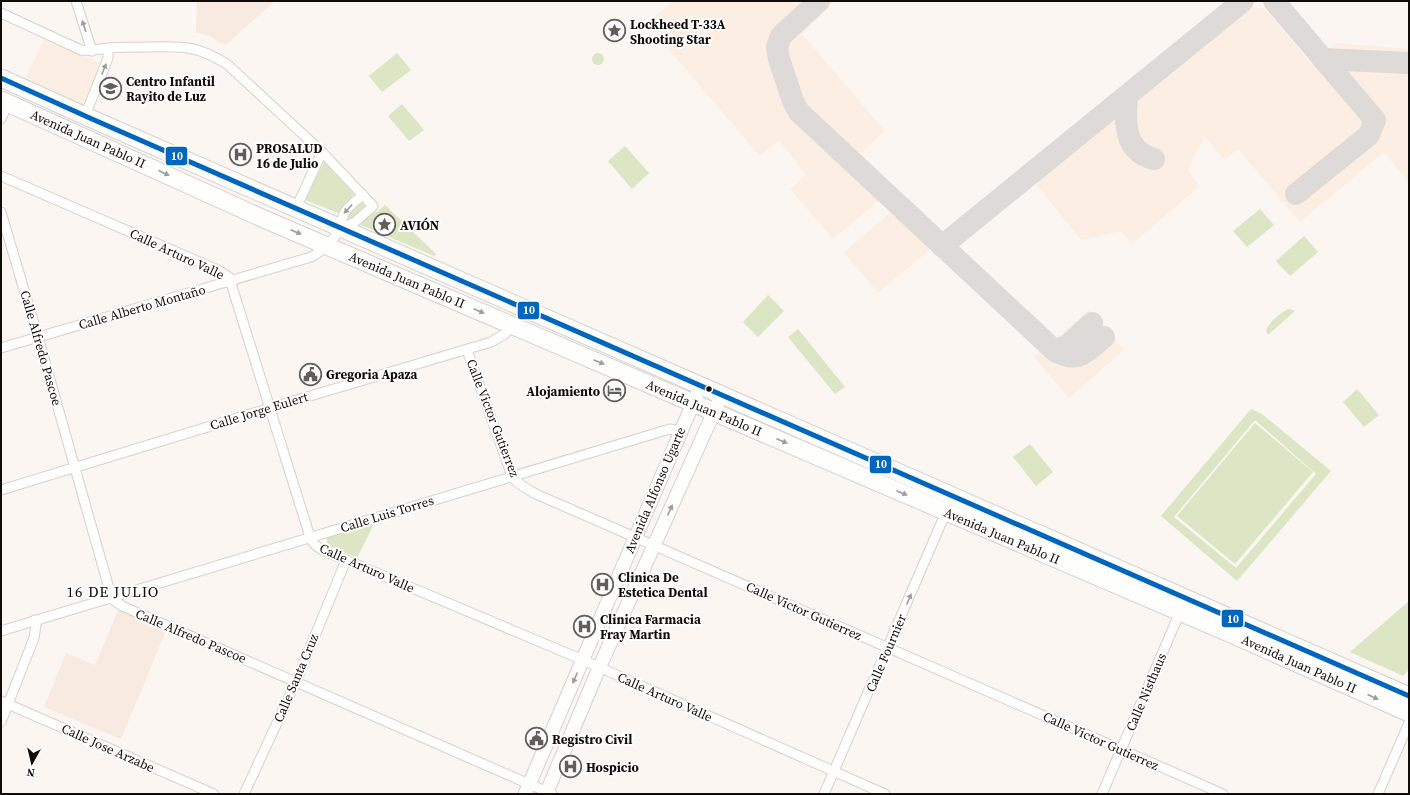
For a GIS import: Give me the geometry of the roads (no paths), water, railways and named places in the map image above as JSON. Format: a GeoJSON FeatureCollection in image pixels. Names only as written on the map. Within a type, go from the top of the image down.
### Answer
{"type":"FeatureCollection","features":[{"type":"Feature","properties":{"kind":"highway","name":"Avenida Juan Pablo II"},"geometry":{"type":"LineString","coordinates":[[1,78],[1409,696]]}},
{"type":"Feature","properties":{"kind":"highway","name":"Avenida Juan Pablo II"},"geometry":{"type":"LineString","coordinates":[[5,101],[264,219],[1180,612],[1409,713]]}},
{"type":"Feature","properties":{"kind":"main road","name":"Avenida Alfonso Ugarte"},"geometry":{"type":"LineString","coordinates":[[527,789],[701,385]]}},
{"type":"Feature","properties":{"kind":"main road","name":"Avenida Alfonso Ugarte"},"geometry":{"type":"LineString","coordinates":[[548,793],[600,668],[722,394]]}},
{"type":"Feature","properties":{"kind":"street"},"geometry":{"type":"LineString","coordinates":[[76,1],[92,51]]}},
{"type":"Feature","properties":{"kind":"street"},"geometry":{"type":"LineString","coordinates":[[1,13],[81,50],[92,51],[108,48],[179,46],[192,48],[214,55],[228,65],[322,152],[373,206],[355,222],[342,228],[342,217],[345,211],[362,195]]}},
{"type":"Feature","properties":{"kind":"street"},"geometry":{"type":"LineString","coordinates":[[85,116],[108,58],[108,48]]}},
{"type":"Feature","properties":{"kind":"street"},"geometry":{"type":"LineString","coordinates":[[1,119],[5,101]]}},
{"type":"Feature","properties":{"kind":"street"},"geometry":{"type":"LineString","coordinates":[[296,208],[322,152]]}},
{"type":"Feature","properties":{"kind":"street","name":"Calle Arturo Valle"},"geometry":{"type":"LineString","coordinates":[[1,176],[218,270],[229,277],[310,537],[314,544],[346,560],[583,660],[885,794]]}},
{"type":"Feature","properties":{"kind":"street","name":"Calle Alfredo Pascoe"},"geometry":{"type":"LineString","coordinates":[[1,212],[111,596],[115,602],[296,682],[527,789],[548,793]]}},
{"type":"Feature","properties":{"kind":"street","name":"Calle Alberto Montaño"},"geometry":{"type":"LineString","coordinates":[[1,348],[311,257],[328,246],[342,228]]}},
{"type":"Feature","properties":{"kind":"street","name":"Calle Jorge Eulert"},"geometry":{"type":"LineString","coordinates":[[1,490],[467,350],[499,338],[509,330],[512,325]]}},
{"type":"Feature","properties":{"kind":"street","name":"Calle Victor Gutierrez"},"geometry":{"type":"LineString","coordinates":[[467,350],[512,476],[519,484],[536,494],[1223,794]]}},
{"type":"Feature","properties":{"kind":"street","name":"Calle Luis Torres"},"geometry":{"type":"LineString","coordinates":[[1,631],[111,596],[663,431],[681,431]]}},
{"type":"Feature","properties":{"kind":"street","name":"Calle Fournier"},"geometry":{"type":"LineString","coordinates":[[824,794],[946,512]]}},
{"type":"Feature","properties":{"kind":"street","name":"Calle Santa Cruz"},"geometry":{"type":"LineString","coordinates":[[244,794],[296,682],[346,560]]}},
{"type":"Feature","properties":{"kind":"street","name":"Calle Nisthaus"},"geometry":{"type":"LineString","coordinates":[[1102,794],[1180,612]]}},
{"type":"Feature","properties":{"kind":"street"},"geometry":{"type":"LineString","coordinates":[[1,722],[5,703],[34,638],[36,625],[35,620]]}},
{"type":"Feature","properties":{"kind":"street","name":"Calle Jose Arzabe"},"geometry":{"type":"LineString","coordinates":[[5,703],[214,794]]}},
{"type":"Feature","properties":{"kind":"street"},"geometry":{"type":"LineString","coordinates":[[1378,794],[1409,723]]}},
{"type":"Feature","properties":{"kind":"place","name":"Lockheed T-33A Shooting Star"},"geometry":{"type":"Point","coordinates":[615,31]}},
{"type":"Feature","properties":{"kind":"place","name":"Centro Infantil Rayito de Luz"},"geometry":{"type":"Point","coordinates":[110,88]}},
{"type":"Feature","properties":{"kind":"place","name":"PROSALUD 16 de Julio"},"geometry":{"type":"Point","coordinates":[240,155]}},
{"type":"Feature","properties":{"kind":"place","name":"AVIÓN"},"geometry":{"type":"Point","coordinates":[384,225]}},
{"type":"Feature","properties":{"kind":"place","name":"Gregoria Apaza"},"geometry":{"type":"Point","coordinates":[311,374]}},
{"type":"Feature","properties":{"kind":"place","name":"Alojamiento"},"geometry":{"type":"Point","coordinates":[615,391]}},
{"type":"Feature","properties":{"kind":"place","name":"Clinica De Estetica Dental"},"geometry":{"type":"Point","coordinates":[602,584]}},
{"type":"Feature","properties":{"kind":"place","name":"Clinica Farmacia Fray Martin"},"geometry":{"type":"Point","coordinates":[585,626]}},
{"type":"Feature","properties":{"kind":"place","name":"Registro Civil"},"geometry":{"type":"Point","coordinates":[536,739]}},
{"type":"Feature","properties":{"kind":"place","name":"Hospicio"},"geometry":{"type":"Point","coordinates":[571,767]}},
{"type":"Feature","properties":{"kind":"district","name":"16 DE JULIO"},"geometry":{"type":"Point","coordinates":[113,591]}}]}
